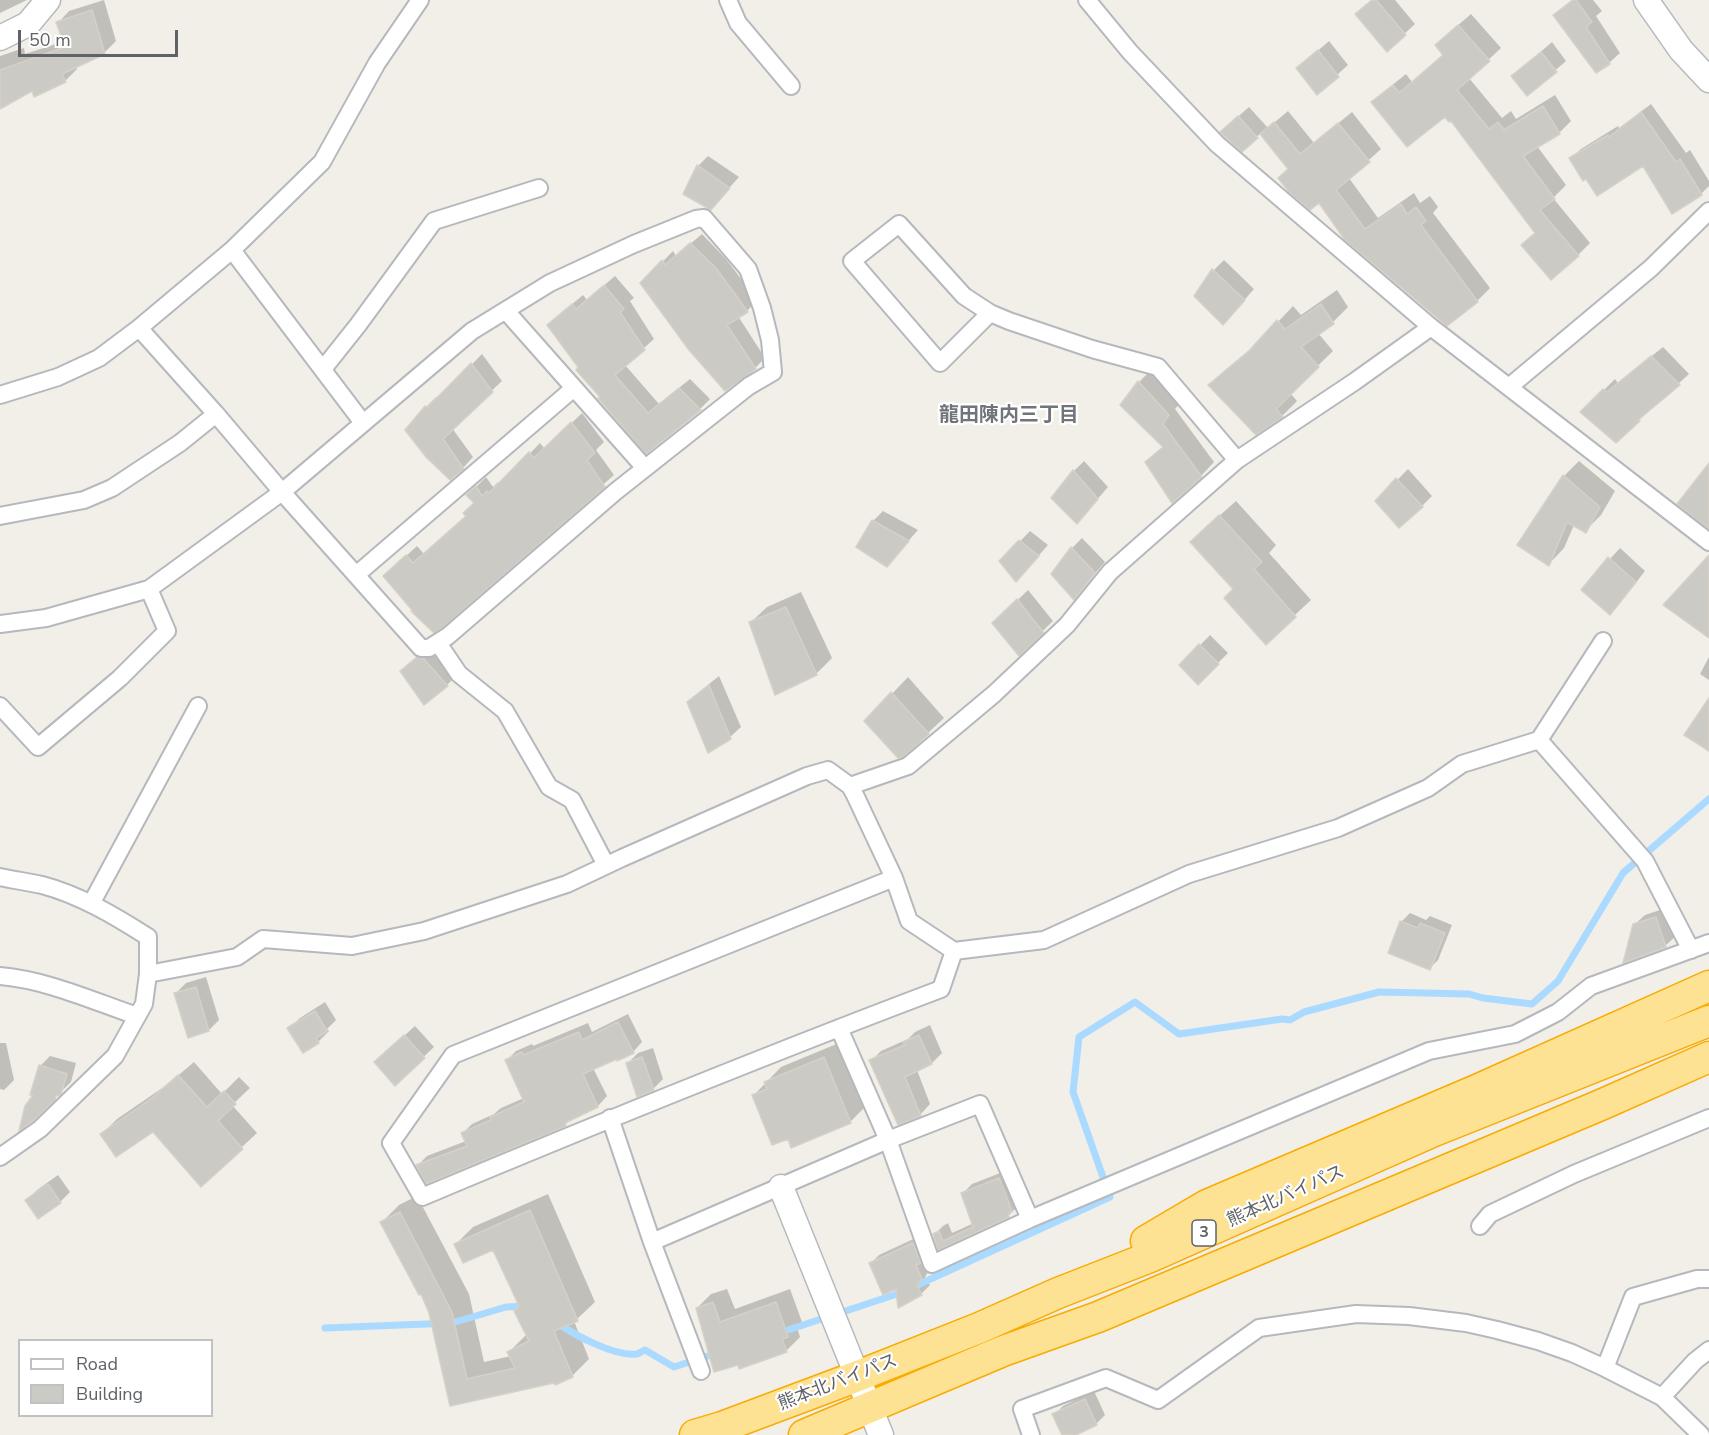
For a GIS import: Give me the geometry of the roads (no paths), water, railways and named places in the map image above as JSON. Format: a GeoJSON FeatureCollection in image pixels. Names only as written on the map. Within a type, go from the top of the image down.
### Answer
{"type":"FeatureCollection","features":[{"type":"Feature","properties":{"kind":"highway"},"geometry":{"type":"LineString","coordinates":[[1058,1293],[1207,1205],[1479,1089],[1709,986]]}},
{"type":"Feature","properties":{"kind":"highway","name":"熊本北バイパス"},"geometry":{"type":"LineString","coordinates":[[695,1435],[858,1376],[979,1328],[1058,1293],[1150,1257],[1434,1131],[1709,1021]]}},
{"type":"Feature","properties":{"kind":"highway","name":"熊本北バイパス"},"geometry":{"type":"LineString","coordinates":[[804,1435],[1003,1351],[1098,1317],[1709,1057]]}},
{"type":"Feature","properties":{"kind":"highway"},"geometry":{"type":"LineString","coordinates":[[1441,1171],[1533,1149],[1709,1079]]}},
{"type":"Feature","properties":{"kind":"street"},"geometry":{"type":"LineString","coordinates":[[0,38],[28,24],[48,0]]}},
{"type":"Feature","properties":{"kind":"street"},"geometry":{"type":"LineString","coordinates":[[0,396],[58,377],[99,358],[139,328],[232,250],[322,162],[377,63],[420,0]]}},
{"type":"Feature","properties":{"kind":"street"},"geometry":{"type":"LineString","coordinates":[[728,0],[738,23],[790,86]]}},
{"type":"Feature","properties":{"kind":"street"},"geometry":{"type":"LineString","coordinates":[[1087,0],[1130,52],[1217,144],[1431,327],[1709,543]]}},
{"type":"Feature","properties":{"kind":"street"},"geometry":{"type":"LineString","coordinates":[[1646,0],[1681,50],[1709,80]]}},
{"type":"Feature","properties":{"kind":"street"},"geometry":{"type":"LineString","coordinates":[[322,369],[358,325],[434,221],[539,188]]}},
{"type":"Feature","properties":{"kind":"street"},"geometry":{"type":"LineString","coordinates":[[1509,387],[1651,268],[1709,211]]}},
{"type":"Feature","properties":{"kind":"street"},"geometry":{"type":"LineString","coordinates":[[0,624],[46,618],[149,589],[282,492],[472,331],[550,283],[634,244],[696,219],[704,218],[747,269],[762,308],[770,340],[773,372],[749,386],[615,492],[448,636],[429,648],[421,648],[282,492],[139,328]]}},
{"type":"Feature","properties":{"kind":"street"},"geometry":{"type":"LineString","coordinates":[[990,313],[940,363],[852,261],[899,224],[964,296],[990,313],[1092,349],[1158,367],[1237,460]]}},
{"type":"Feature","properties":{"kind":"street"},"geometry":{"type":"LineString","coordinates":[[232,250],[363,423]]}},
{"type":"Feature","properties":{"kind":"street"},"geometry":{"type":"LineString","coordinates":[[506,310],[645,468]]}},
{"type":"Feature","properties":{"kind":"street"},"geometry":{"type":"LineString","coordinates":[[850,786],[908,766],[994,694],[1067,625],[1110,572],[1237,460],[1354,382],[1431,327]]}},
{"type":"Feature","properties":{"kind":"street"},"geometry":{"type":"LineString","coordinates":[[356,575],[574,388]]}},
{"type":"Feature","properties":{"kind":"street"},"geometry":{"type":"LineString","coordinates":[[0,516],[84,500],[112,488],[180,443],[216,414]]}},
{"type":"Feature","properties":{"kind":"street"},"geometry":{"type":"LineString","coordinates":[[0,706],[38,747],[120,678],[167,631],[149,589]]}},
{"type":"Feature","properties":{"kind":"street"},"geometry":{"type":"LineString","coordinates":[[148,974],[237,957],[263,939],[352,946],[424,931],[567,884],[807,776],[828,770],[850,786],[894,878],[909,921],[954,951],[1044,940],[1189,874],[1338,828],[1428,788],[1462,764],[1539,740],[1603,641]]}},
{"type":"Feature","properties":{"kind":"street"},"geometry":{"type":"LineString","coordinates":[[438,643],[459,674],[505,711],[549,787],[572,800],[606,865]]}},
{"type":"Feature","properties":{"kind":"street"},"geometry":{"type":"LineString","coordinates":[[91,904],[198,706]]}},
{"type":"Feature","properties":{"kind":"street"},"geometry":{"type":"LineString","coordinates":[[1539,740],[1645,861],[1691,950]]}},
{"type":"Feature","properties":{"kind":"street"},"geometry":{"type":"LineString","coordinates":[[0,877],[43,885],[91,904],[148,937],[148,974],[144,1004],[115,1056],[40,1129],[0,1157]]}},
{"type":"Feature","properties":{"kind":"street"},"geometry":{"type":"LineString","coordinates":[[894,878],[453,1055],[391,1143],[422,1197],[610,1118],[941,989],[954,951]]}},
{"type":"Feature","properties":{"kind":"street"},"geometry":{"type":"LineString","coordinates":[[839,1028],[888,1140],[932,1264],[1030,1219],[1429,1052],[1515,1034],[1558,1012],[1591,986],[1709,943]]}},
{"type":"Feature","properties":{"kind":"street"},"geometry":{"type":"LineString","coordinates":[[0,976],[15,977],[57,989],[137,1016]]}},
{"type":"Feature","properties":{"kind":"street"},"geometry":{"type":"LineString","coordinates":[[652,1242],[888,1140],[981,1104],[1030,1219]]}},
{"type":"Feature","properties":{"kind":"street"},"geometry":{"type":"LineString","coordinates":[[610,1118],[652,1242],[701,1371]]}},
{"type":"Feature","properties":{"kind":"street"},"geometry":{"type":"LineString","coordinates":[[1480,1226],[1490,1214],[1575,1174],[1709,1118]]}},
{"type":"Feature","properties":{"kind":"street"},"geometry":{"type":"LineString","coordinates":[[781,1187],[881,1435]]}},
{"type":"Feature","properties":{"kind":"street"},"geometry":{"type":"LineString","coordinates":[[1605,1368],[1633,1297],[1709,1279]]}},
{"type":"Feature","properties":{"kind":"street"},"geometry":{"type":"LineString","coordinates":[[1031,1435],[1022,1409],[1106,1378],[1158,1400],[1259,1328],[1356,1314],[1448,1320],[1538,1341],[1605,1368],[1662,1398],[1701,1435]]}},
{"type":"Feature","properties":{"kind":"street"},"geometry":{"type":"LineString","coordinates":[[1662,1398],[1695,1361],[1709,1350]]}},
{"type":"Feature","properties":{"kind":"waterway"},"geometry":{"type":"LineString","coordinates":[[779,1333],[900,1293],[1110,1197],[1073,1092],[1079,1037],[1135,1002],[1179,1034],[1282,1019],[1290,1020],[1304,1012],[1379,992],[1469,994],[1532,1004],[1558,981],[1623,873],[1709,799]]}},
{"type":"Feature","properties":{"kind":"waterway"},"geometry":{"type":"LineString","coordinates":[[325,1328],[452,1323],[506,1307],[527,1306]]}},
{"type":"Feature","properties":{"kind":"waterway"},"geometry":{"type":"LineString","coordinates":[[557,1323],[607,1349],[628,1354],[637,1354],[645,1350],[674,1367],[717,1353]]}},
{"type":"Feature","properties":{"kind":"district","name":"龍田陳内三丁目"},"geometry":{"type":"Point","coordinates":[1009,416]}}]}
